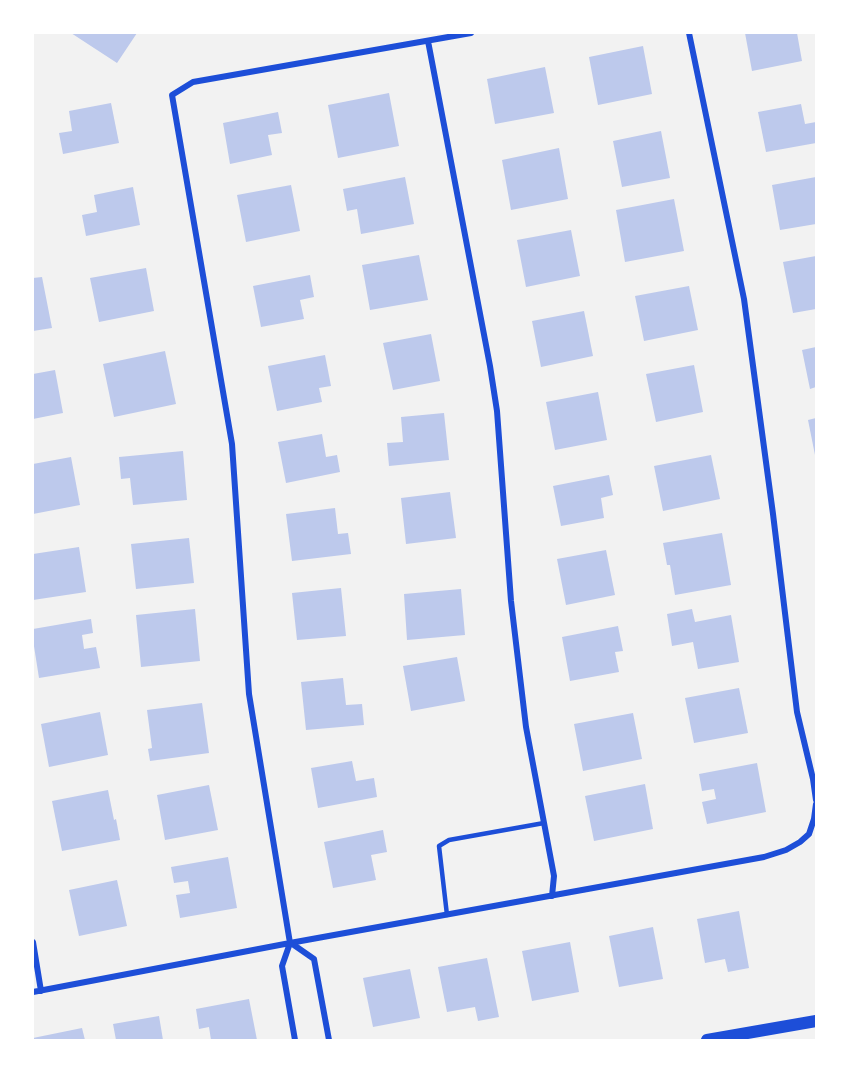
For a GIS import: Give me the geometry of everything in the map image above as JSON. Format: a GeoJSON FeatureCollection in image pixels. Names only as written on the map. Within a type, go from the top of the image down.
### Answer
{"type":"FeatureCollection","features":[{"type":"Feature","properties":{"kind":"main road"},"geometry":{"type":"LineString","coordinates":[[707,1040],[816,1021]]}},
{"type":"Feature","properties":{"kind":"street"},"geometry":{"type":"LineString","coordinates":[[295,1040],[282,966],[290,943],[249,694],[232,444],[172,95],[193,82],[471,33]]}},
{"type":"Feature","properties":{"kind":"street"},"geometry":{"type":"LineString","coordinates":[[689,33],[744,299],[773,514],[796,712],[816,800]]}},
{"type":"Feature","properties":{"kind":"street"},"geometry":{"type":"LineString","coordinates":[[428,41],[497,411],[511,601],[526,727],[554,876],[552,896]]}},
{"type":"Feature","properties":{"kind":"street"},"geometry":{"type":"LineString","coordinates":[[33,992],[764,857],[793,846],[809,834],[816,804]]}},
{"type":"Feature","properties":{"kind":"street"},"geometry":{"type":"LineString","coordinates":[[33,942],[41,991]]}},
{"type":"Feature","properties":{"kind":"street"},"geometry":{"type":"LineString","coordinates":[[290,943],[314,959],[329,1040]]}},
{"type":"Feature","properties":{"kind":"lane"},"geometry":{"type":"LineString","coordinates":[[447,915],[439,846],[449,840],[544,823]]}},
{"type":"Feature","properties":{"kind":"building"},"geometry":{"type":"Polygon","coordinates":[[[71,33],[137,33],[117,63],[71,33]]]}},
{"type":"Feature","properties":{"kind":"building"},"geometry":{"type":"Polygon","coordinates":[[[745,33],[797,33],[802,61],[752,71],[745,33]]]}},
{"type":"Feature","properties":{"kind":"building"},"geometry":{"type":"Polygon","coordinates":[[[643,46],[652,94],[598,105],[589,57],[643,46]]]}},
{"type":"Feature","properties":{"kind":"building"},"geometry":{"type":"Polygon","coordinates":[[[545,67],[554,113],[495,124],[487,79],[545,67]]]}},
{"type":"Feature","properties":{"kind":"building"},"geometry":{"type":"Polygon","coordinates":[[[389,93],[399,146],[338,158],[328,105],[389,93]]]}},
{"type":"Feature","properties":{"kind":"building"},"geometry":{"type":"Polygon","coordinates":[[[111,103],[119,143],[63,154],[59,133],[72,131],[69,111],[111,103]]]}},
{"type":"Feature","properties":{"kind":"building"},"geometry":{"type":"Polygon","coordinates":[[[801,104],[805,124],[816,122],[816,143],[766,152],[758,112],[801,104]]]}},
{"type":"Feature","properties":{"kind":"building"},"geometry":{"type":"Polygon","coordinates":[[[278,112],[282,133],[268,135],[272,155],[230,164],[223,123],[278,112]]]}},
{"type":"Feature","properties":{"kind":"building"},"geometry":{"type":"Polygon","coordinates":[[[661,131],[670,178],[622,187],[613,141],[661,131]]]}},
{"type":"Feature","properties":{"kind":"building"},"geometry":{"type":"Polygon","coordinates":[[[559,148],[568,199],[511,210],[502,160],[559,148]]]}},
{"type":"Feature","properties":{"kind":"building"},"geometry":{"type":"Polygon","coordinates":[[[405,177],[414,224],[361,234],[357,209],[347,211],[343,189],[405,177]]]}},
{"type":"Feature","properties":{"kind":"building"},"geometry":{"type":"Polygon","coordinates":[[[816,177],[816,224],[780,230],[772,185],[816,177]]]}},
{"type":"Feature","properties":{"kind":"building"},"geometry":{"type":"Polygon","coordinates":[[[291,185],[300,231],[246,242],[237,195],[291,185]]]}},
{"type":"Feature","properties":{"kind":"building"},"geometry":{"type":"Polygon","coordinates":[[[133,187],[140,225],[86,236],[82,215],[97,212],[94,195],[133,187]]]}},
{"type":"Feature","properties":{"kind":"building"},"geometry":{"type":"Polygon","coordinates":[[[674,199],[684,251],[625,262],[616,210],[674,199]]]}},
{"type":"Feature","properties":{"kind":"building"},"geometry":{"type":"Polygon","coordinates":[[[571,230],[580,276],[526,287],[517,240],[571,230]]]}},
{"type":"Feature","properties":{"kind":"building"},"geometry":{"type":"Polygon","coordinates":[[[419,255],[428,300],[370,310],[362,265],[419,255]]]}},
{"type":"Feature","properties":{"kind":"building"},"geometry":{"type":"Polygon","coordinates":[[[816,256],[816,309],[793,313],[783,262],[816,256]]]}},
{"type":"Feature","properties":{"kind":"building"},"geometry":{"type":"Polygon","coordinates":[[[146,268],[154,311],[99,322],[90,278],[146,268]]]}},
{"type":"Feature","properties":{"kind":"building"},"geometry":{"type":"Polygon","coordinates":[[[310,275],[314,297],[300,300],[304,319],[261,327],[253,286],[310,275]]]}},
{"type":"Feature","properties":{"kind":"building"},"geometry":{"type":"Polygon","coordinates":[[[42,277],[52,328],[33,331],[33,278],[42,277]]]}},
{"type":"Feature","properties":{"kind":"building"},"geometry":{"type":"Polygon","coordinates":[[[689,286],[698,330],[644,341],[635,296],[689,286]]]}},
{"type":"Feature","properties":{"kind":"building"},"geometry":{"type":"Polygon","coordinates":[[[584,311],[593,356],[541,367],[532,321],[584,311]]]}},
{"type":"Feature","properties":{"kind":"building"},"geometry":{"type":"Polygon","coordinates":[[[431,334],[440,381],[393,390],[383,343],[431,334]]]}},
{"type":"Feature","properties":{"kind":"building"},"geometry":{"type":"Polygon","coordinates":[[[816,347],[816,387],[810,389],[802,350],[816,347]]]}},
{"type":"Feature","properties":{"kind":"building"},"geometry":{"type":"Polygon","coordinates":[[[165,351],[176,404],[114,417],[103,364],[165,351]]]}},
{"type":"Feature","properties":{"kind":"building"},"geometry":{"type":"Polygon","coordinates":[[[325,355],[331,386],[319,388],[322,402],[277,411],[268,366],[325,355]]]}},
{"type":"Feature","properties":{"kind":"building"},"geometry":{"type":"Polygon","coordinates":[[[694,365],[703,412],[656,422],[646,374],[694,365]]]}},
{"type":"Feature","properties":{"kind":"building"},"geometry":{"type":"Polygon","coordinates":[[[55,370],[63,413],[33,419],[33,374],[55,370]]]}},
{"type":"Feature","properties":{"kind":"building"},"geometry":{"type":"Polygon","coordinates":[[[598,392],[607,440],[555,450],[546,402],[598,392]]]}},
{"type":"Feature","properties":{"kind":"building"},"geometry":{"type":"Polygon","coordinates":[[[444,413],[449,460],[389,466],[387,443],[403,442],[401,417],[444,413]]]}},
{"type":"Feature","properties":{"kind":"building"},"geometry":{"type":"Polygon","coordinates":[[[816,418],[816,455],[815,455],[808,420],[816,418]]]}},
{"type":"Feature","properties":{"kind":"building"},"geometry":{"type":"Polygon","coordinates":[[[322,434],[326,457],[337,455],[340,472],[286,483],[278,442],[322,434]]]}},
{"type":"Feature","properties":{"kind":"building"},"geometry":{"type":"Polygon","coordinates":[[[183,451],[187,500],[133,505],[130,478],[121,479],[119,457],[183,451]]]}},
{"type":"Feature","properties":{"kind":"building"},"geometry":{"type":"Polygon","coordinates":[[[711,455],[720,499],[663,511],[654,466],[711,455]]]}},
{"type":"Feature","properties":{"kind":"building"},"geometry":{"type":"Polygon","coordinates":[[[71,457],[80,505],[33,514],[33,464],[71,457]]]}},
{"type":"Feature","properties":{"kind":"building"},"geometry":{"type":"Polygon","coordinates":[[[609,475],[613,495],[601,498],[604,518],[561,526],[553,486],[609,475]]]}},
{"type":"Feature","properties":{"kind":"building"},"geometry":{"type":"Polygon","coordinates":[[[450,492],[456,538],[406,544],[401,498],[450,492]]]}},
{"type":"Feature","properties":{"kind":"building"},"geometry":{"type":"Polygon","coordinates":[[[335,508],[338,534],[348,533],[351,554],[292,561],[286,514],[335,508]]]}},
{"type":"Feature","properties":{"kind":"building"},"geometry":{"type":"Polygon","coordinates":[[[722,533],[731,585],[675,595],[670,565],[667,565],[663,543],[722,533]]]}},
{"type":"Feature","properties":{"kind":"building"},"geometry":{"type":"Polygon","coordinates":[[[189,538],[194,583],[136,589],[131,544],[189,538]]]}},
{"type":"Feature","properties":{"kind":"building"},"geometry":{"type":"Polygon","coordinates":[[[79,547],[86,592],[33,600],[33,554],[79,547]]]}},
{"type":"Feature","properties":{"kind":"building"},"geometry":{"type":"Polygon","coordinates":[[[606,550],[615,595],[566,605],[557,559],[606,550]]]}},
{"type":"Feature","properties":{"kind":"building"},"geometry":{"type":"Polygon","coordinates":[[[341,588],[346,636],[297,640],[292,593],[341,588]]]}},
{"type":"Feature","properties":{"kind":"building"},"geometry":{"type":"Polygon","coordinates":[[[461,589],[465,635],[407,640],[404,594],[461,589]]]}},
{"type":"Feature","properties":{"kind":"building"},"geometry":{"type":"Polygon","coordinates":[[[195,609],[200,661],[141,667],[136,615],[195,609]]]}},
{"type":"Feature","properties":{"kind":"building"},"geometry":{"type":"Polygon","coordinates":[[[692,609],[695,622],[731,615],[739,662],[698,669],[693,642],[672,646],[667,614],[692,609]]]}},
{"type":"Feature","properties":{"kind":"building"},"geometry":{"type":"Polygon","coordinates":[[[91,619],[93,633],[82,635],[84,649],[96,647],[100,668],[39,678],[33,629],[91,619]]]}},
{"type":"Feature","properties":{"kind":"building"},"geometry":{"type":"Polygon","coordinates":[[[618,626],[623,651],[615,652],[619,672],[570,681],[562,637],[618,626]]]}},
{"type":"Feature","properties":{"kind":"building"},"geometry":{"type":"Polygon","coordinates":[[[457,657],[465,701],[411,711],[403,666],[457,657]]]}},
{"type":"Feature","properties":{"kind":"building"},"geometry":{"type":"Polygon","coordinates":[[[343,678],[346,705],[362,704],[364,725],[306,730],[301,682],[343,678]]]}},
{"type":"Feature","properties":{"kind":"building"},"geometry":{"type":"Polygon","coordinates":[[[739,688],[748,733],[694,743],[685,698],[739,688]]]}},
{"type":"Feature","properties":{"kind":"building"},"geometry":{"type":"Polygon","coordinates":[[[202,703],[209,753],[150,761],[148,749],[152,748],[147,710],[202,703]]]}},
{"type":"Feature","properties":{"kind":"building"},"geometry":{"type":"Polygon","coordinates":[[[100,712],[108,755],[49,767],[41,724],[100,712]]]}},
{"type":"Feature","properties":{"kind":"building"},"geometry":{"type":"Polygon","coordinates":[[[633,713],[642,759],[583,771],[574,724],[633,713]]]}},
{"type":"Feature","properties":{"kind":"building"},"geometry":{"type":"Polygon","coordinates":[[[352,761],[356,781],[374,778],[377,797],[318,808],[311,768],[352,761]]]}},
{"type":"Feature","properties":{"kind":"building"},"geometry":{"type":"Polygon","coordinates":[[[757,763],[766,812],[707,824],[702,802],[716,799],[714,789],[702,791],[699,774],[757,763]]]}},
{"type":"Feature","properties":{"kind":"building"},"geometry":{"type":"Polygon","coordinates":[[[645,784],[653,829],[594,841],[585,796],[645,784]]]}},
{"type":"Feature","properties":{"kind":"building"},"geometry":{"type":"Polygon","coordinates":[[[209,785],[218,830],[165,840],[157,795],[209,785]]]}},
{"type":"Feature","properties":{"kind":"building"},"geometry":{"type":"Polygon","coordinates":[[[108,790],[120,840],[62,851],[52,801],[108,790]]]}},
{"type":"Feature","properties":{"kind":"building"},"geometry":{"type":"Polygon","coordinates":[[[383,830],[387,852],[371,855],[376,880],[333,888],[324,842],[383,830]]]}},
{"type":"Feature","properties":{"kind":"building"},"geometry":{"type":"Polygon","coordinates":[[[228,857],[237,908],[180,918],[176,895],[190,893],[188,881],[174,883],[171,867],[228,857]]]}},
{"type":"Feature","properties":{"kind":"building"},"geometry":{"type":"Polygon","coordinates":[[[117,880],[127,926],[79,936],[69,890],[117,880]]]}},
{"type":"Feature","properties":{"kind":"building"},"geometry":{"type":"Polygon","coordinates":[[[739,911],[749,968],[728,972],[725,959],[705,963],[697,919],[739,911]]]}},
{"type":"Feature","properties":{"kind":"building"},"geometry":{"type":"Polygon","coordinates":[[[653,927],[663,979],[619,987],[609,936],[653,927]]]}},
{"type":"Feature","properties":{"kind":"building"},"geometry":{"type":"Polygon","coordinates":[[[570,942],[579,992],[532,1001],[522,951],[570,942]]]}},
{"type":"Feature","properties":{"kind":"building"},"geometry":{"type":"Polygon","coordinates":[[[487,958],[499,1017],[478,1021],[475,1007],[447,1012],[438,967],[487,958]]]}},
{"type":"Feature","properties":{"kind":"building"},"geometry":{"type":"Polygon","coordinates":[[[410,969],[420,1018],[373,1027],[363,978],[410,969]]]}},
{"type":"Feature","properties":{"kind":"building"},"geometry":{"type":"Polygon","coordinates":[[[249,999],[257,1040],[211,1040],[209,1027],[199,1029],[196,1009],[249,999]]]}},
{"type":"Feature","properties":{"kind":"building"},"geometry":{"type":"Polygon","coordinates":[[[159,1016],[163,1040],[116,1040],[113,1024],[159,1016]]]}},
{"type":"Feature","properties":{"kind":"building"},"geometry":{"type":"Polygon","coordinates":[[[82,1028],[85,1040],[33,1040],[33,1038],[82,1028]]]}}]}
